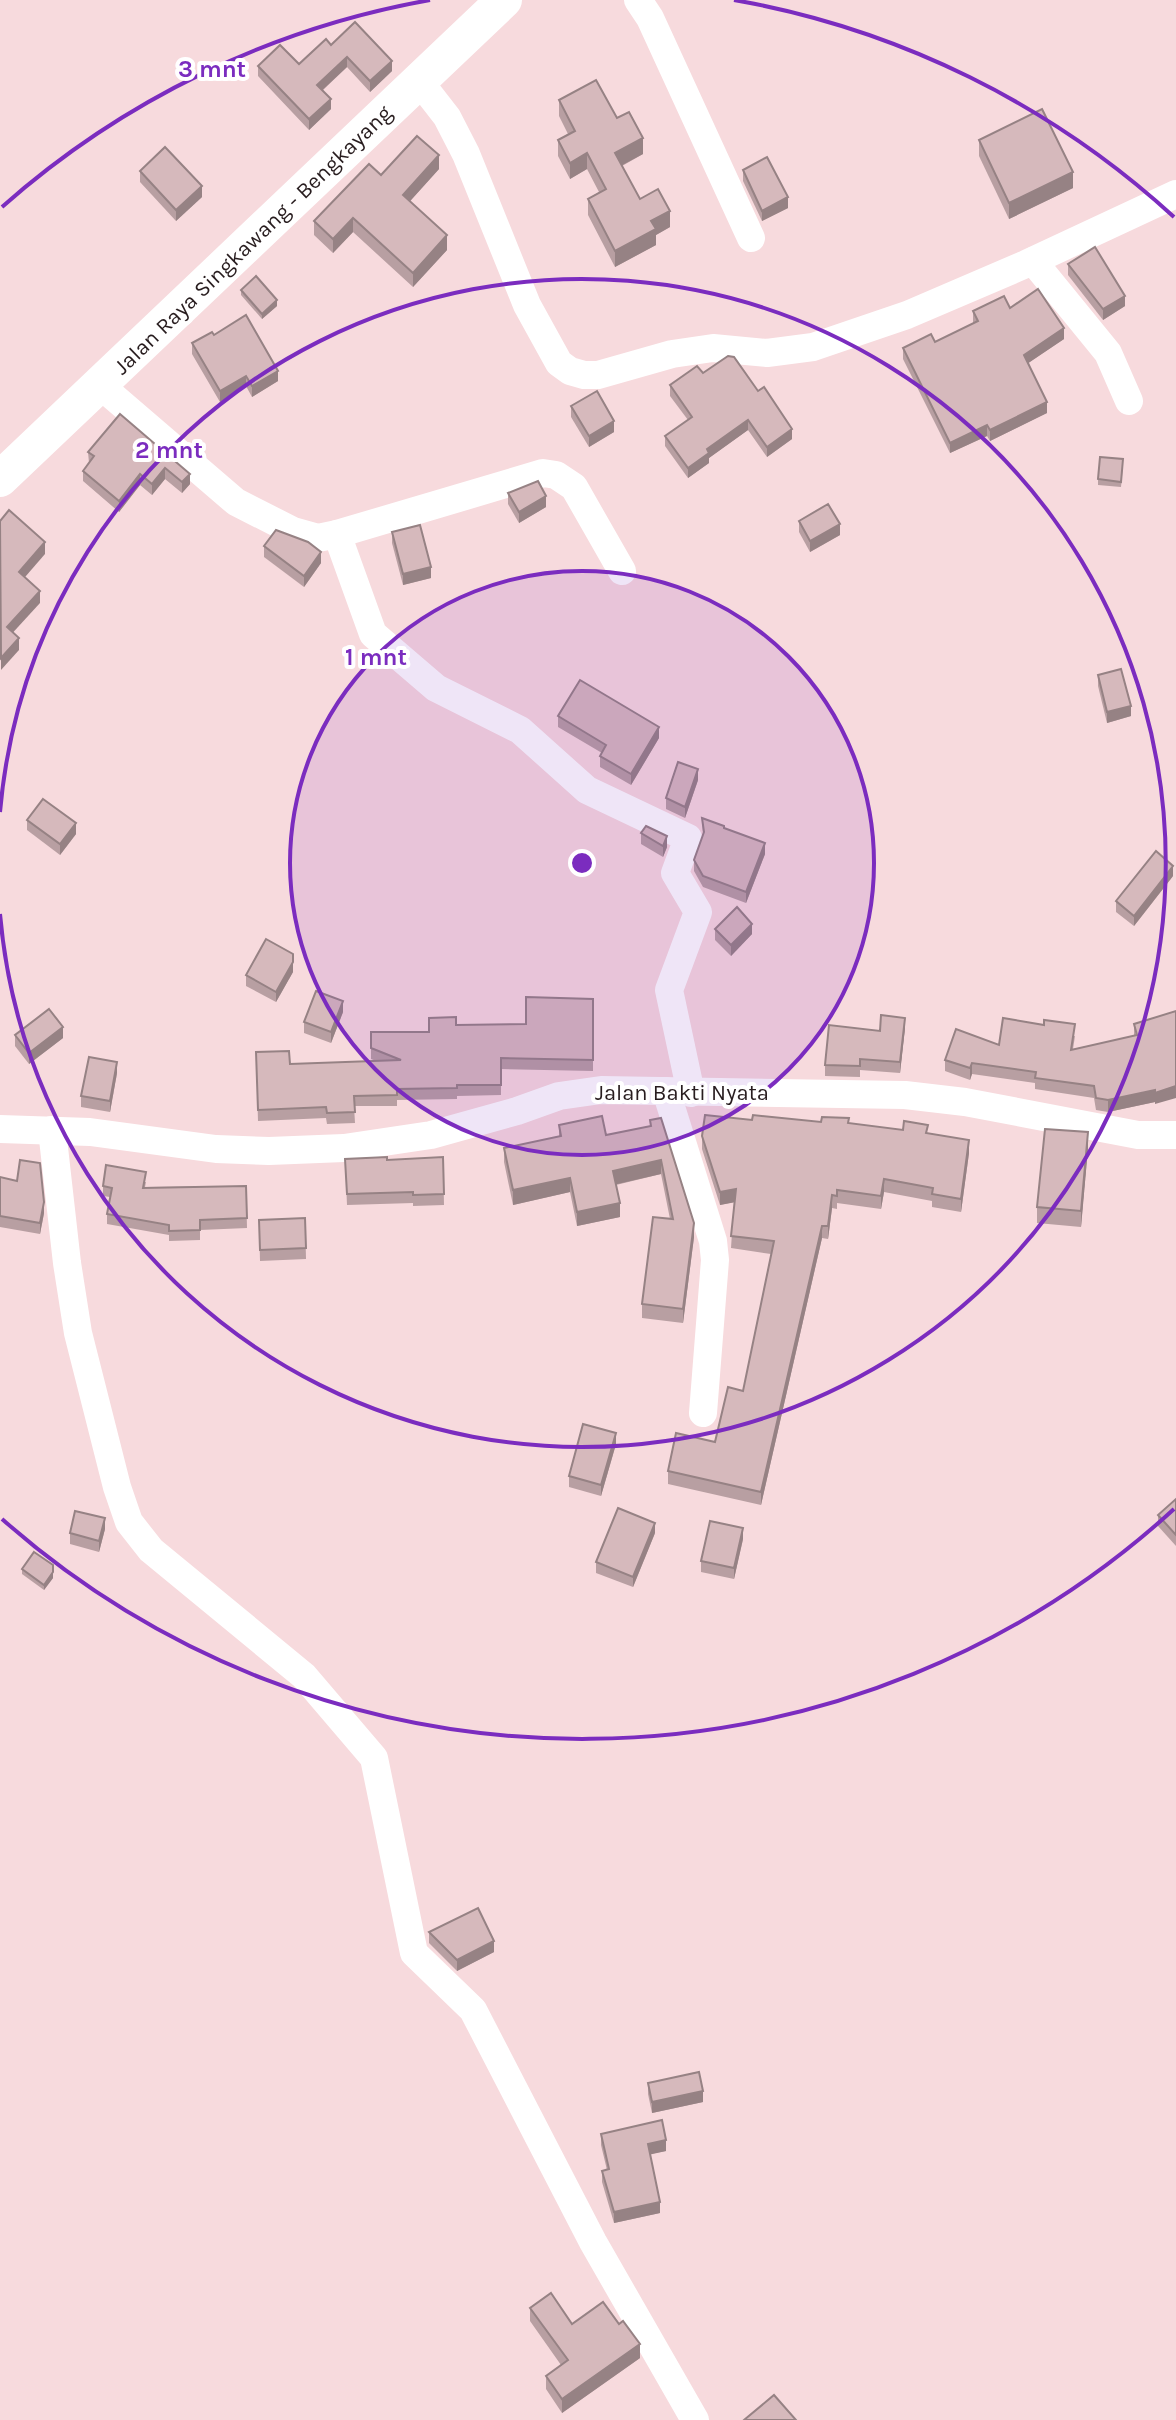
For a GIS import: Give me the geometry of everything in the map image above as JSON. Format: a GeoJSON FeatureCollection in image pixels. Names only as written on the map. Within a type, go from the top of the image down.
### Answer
{"type":"FeatureCollection","features":[{"type":"Feature","properties":{"kind":"main road","name":"Jalan Raya Singkawang - Bengkayang"},"geometry":{"type":"LineString","coordinates":[[0,479],[504,0]]}},
{"type":"Feature","properties":{"kind":"street"},"geometry":{"type":"LineString","coordinates":[[638,0],[650,18],[751,238]]}},
{"type":"Feature","properties":{"kind":"street"},"geometry":{"type":"LineString","coordinates":[[419,81],[447,117],[466,154],[527,305],[559,363],[570,371],[598,375],[672,354],[713,348],[767,353],[813,347],[907,315],[1033,261],[1176,194]]}},
{"type":"Feature","properties":{"kind":"street"},"geometry":{"type":"LineString","coordinates":[[1033,261],[1108,353],[1129,401]]}},
{"type":"Feature","properties":{"kind":"street"},"geometry":{"type":"LineString","coordinates":[[101,386],[236,502],[293,531],[318,538],[337,534],[543,473],[556,475],[574,487],[622,571]]}},
{"type":"Feature","properties":{"kind":"street"},"geometry":{"type":"LineString","coordinates":[[337,534],[373,634],[436,688],[520,730],[587,790],[688,838],[675,873],[698,912],[669,990],[678,1092],[715,1260],[703,1413]]}},
{"type":"Feature","properties":{"kind":"street","name":"Jalan Bakti Nyata"},"geometry":{"type":"LineString","coordinates":[[0,1129],[90,1132],[216,1149],[269,1151],[344,1148],[431,1135],[559,1096],[601,1090],[905,1095],[993,1106],[1138,1135],[1176,1135]]}},
{"type":"Feature","properties":{"kind":"street"},"geometry":{"type":"LineString","coordinates":[[52,1130],[78,1333],[117,1487],[129,1522],[151,1550],[304,1676],[374,1758],[414,1953],[473,2010],[593,2242],[695,2420]]}},
{"type":"Feature","properties":{"kind":"building"},"geometry":{"type":"Polygon","coordinates":[[[355,22],[392,61],[370,81],[347,57],[317,85],[331,99],[309,119],[258,66],[280,45],[299,64],[326,39],[331,45],[355,22]]]}},
{"type":"Feature","properties":{"kind":"building"},"geometry":{"type":"Polygon","coordinates":[[[596,80],[617,118],[629,112],[643,138],[615,153],[640,199],[658,189],[670,211],[651,221],[656,229],[615,251],[588,199],[606,189],[587,153],[570,163],[558,140],[575,131],[559,100],[596,80]]]}},
{"type":"Feature","properties":{"kind":"building"},"geometry":{"type":"Polygon","coordinates":[[[1042,109],[1073,172],[1009,203],[979,140],[1042,109]]]}},
{"type":"Feature","properties":{"kind":"building"},"geometry":{"type":"Polygon","coordinates":[[[417,136],[439,155],[403,195],[447,235],[413,273],[353,218],[333,239],[314,221],[369,164],[381,175],[417,136]]]}},
{"type":"Feature","properties":{"kind":"building"},"geometry":{"type":"Polygon","coordinates":[[[165,147],[202,186],[176,210],[140,171],[165,147]]]}},
{"type":"Feature","properties":{"kind":"building"},"geometry":{"type":"Polygon","coordinates":[[[767,157],[788,197],[762,211],[743,170],[767,157]]]}},
{"type":"Feature","properties":{"kind":"building"},"geometry":{"type":"Polygon","coordinates":[[[1095,247],[1125,296],[1103,309],[1068,264],[1095,247]]]}},
{"type":"Feature","properties":{"kind":"building"},"geometry":{"type":"Polygon","coordinates":[[[256,276],[277,300],[262,314],[241,290],[256,276]]]}},
{"type":"Feature","properties":{"kind":"building"},"geometry":{"type":"Polygon","coordinates":[[[1038,289],[1064,328],[1024,355],[1047,402],[990,430],[987,425],[950,443],[903,348],[931,334],[935,342],[978,321],[973,311],[1004,296],[1010,308],[1038,289]]]}},
{"type":"Feature","properties":{"kind":"building"},"geometry":{"type":"Polygon","coordinates":[[[246,315],[278,371],[252,386],[246,376],[220,391],[192,343],[212,332],[214,335],[246,315]]]}},
{"type":"Feature","properties":{"kind":"building"},"geometry":{"type":"Polygon","coordinates":[[[728,356],[734,357],[758,391],[764,387],[792,429],[767,447],[748,420],[707,449],[709,453],[688,468],[665,436],[692,417],[670,385],[697,366],[703,373],[728,356]]]}},
{"type":"Feature","properties":{"kind":"building"},"geometry":{"type":"Polygon","coordinates":[[[597,391],[614,421],[589,436],[571,406],[597,391]]]}},
{"type":"Feature","properties":{"kind":"building"},"geometry":{"type":"Polygon","coordinates":[[[120,414],[190,474],[182,482],[165,468],[152,484],[140,474],[119,501],[83,471],[94,456],[88,452],[120,414]]]}},
{"type":"Feature","properties":{"kind":"building"},"geometry":{"type":"Polygon","coordinates":[[[1100,457],[1123,459],[1121,482],[1098,479],[1100,457]]]}},
{"type":"Feature","properties":{"kind":"building"},"geometry":{"type":"Polygon","coordinates":[[[538,481],[546,496],[519,512],[508,493],[538,481]]]}},
{"type":"Feature","properties":{"kind":"building"},"geometry":{"type":"Polygon","coordinates":[[[828,504],[840,524],[810,541],[799,521],[828,504]]]}},
{"type":"Feature","properties":{"kind":"building"},"geometry":{"type":"Polygon","coordinates":[[[9,510],[45,542],[19,572],[40,591],[7,627],[19,638],[1,658],[0,521],[9,510]]]}},
{"type":"Feature","properties":{"kind":"building"},"geometry":{"type":"Polygon","coordinates":[[[420,525],[431,567],[403,574],[392,532],[420,525]]]}},
{"type":"Feature","properties":{"kind":"building"},"geometry":{"type":"Polygon","coordinates":[[[276,530],[308,542],[321,552],[304,576],[264,546],[276,530]]]}},
{"type":"Feature","properties":{"kind":"building"},"geometry":{"type":"Polygon","coordinates":[[[1121,669],[1131,706],[1107,712],[1098,675],[1121,669]]]}},
{"type":"Feature","properties":{"kind":"building"},"geometry":{"type":"Polygon","coordinates":[[[580,680],[659,727],[631,774],[600,756],[606,745],[558,716],[580,680]]]}},
{"type":"Feature","properties":{"kind":"building"},"geometry":{"type":"Polygon","coordinates":[[[678,762],[698,769],[685,807],[666,798],[678,762]]]}},
{"type":"Feature","properties":{"kind":"building"},"geometry":{"type":"Polygon","coordinates":[[[43,799],[76,823],[60,844],[27,820],[43,799]]]}},
{"type":"Feature","properties":{"kind":"building"},"geometry":{"type":"Polygon","coordinates":[[[702,818],[765,843],[746,892],[703,876],[694,860],[704,832],[702,818]]]}},
{"type":"Feature","properties":{"kind":"building"},"geometry":{"type":"Polygon","coordinates":[[[646,826],[667,836],[663,846],[641,833],[646,826]]]}},
{"type":"Feature","properties":{"kind":"building"},"geometry":{"type":"Polygon","coordinates":[[[1156,851],[1173,866],[1134,916],[1116,901],[1156,851]]]}},
{"type":"Feature","properties":{"kind":"building"},"geometry":{"type":"Polygon","coordinates":[[[737,907],[752,924],[731,945],[715,929],[737,907]]]}},
{"type":"Feature","properties":{"kind":"building"},"geometry":{"type":"Polygon","coordinates":[[[266,939],[293,954],[293,962],[276,992],[246,975],[266,939]]]}},
{"type":"Feature","properties":{"kind":"building"},"geometry":{"type":"Polygon","coordinates":[[[316,991],[343,1001],[331,1032],[304,1022],[316,991]]]}},
{"type":"Feature","properties":{"kind":"building"},"geometry":{"type":"Polygon","coordinates":[[[526,997],[593,999],[593,1060],[501,1058],[501,1085],[397,1089],[397,1095],[354,1096],[355,1112],[327,1113],[326,1107],[258,1110],[256,1052],[289,1051],[290,1064],[401,1060],[371,1048],[371,1032],[429,1032],[429,1018],[456,1017],[456,1025],[526,1024],[526,997]]]}},
{"type":"Feature","properties":{"kind":"building"},"geometry":{"type":"Polygon","coordinates":[[[49,1009],[63,1027],[29,1053],[15,1035],[49,1009]]]}},
{"type":"Feature","properties":{"kind":"building"},"geometry":{"type":"Polygon","coordinates":[[[1176,1011],[1176,1086],[1155,1093],[1155,1090],[1108,1100],[1096,1098],[1094,1086],[1035,1078],[1036,1072],[972,1063],[970,1068],[945,1060],[956,1029],[999,1045],[1003,1018],[1044,1025],[1044,1020],[1075,1024],[1071,1050],[1137,1035],[1134,1024],[1176,1011]]]}},
{"type":"Feature","properties":{"kind":"building"},"geometry":{"type":"Polygon","coordinates":[[[881,1015],[905,1018],[900,1062],[860,1059],[860,1066],[825,1065],[829,1025],[880,1031],[881,1015]]]}},
{"type":"Feature","properties":{"kind":"building"},"geometry":{"type":"Polygon","coordinates":[[[89,1057],[117,1062],[110,1101],[81,1096],[89,1057]]]}},
{"type":"Feature","properties":{"kind":"building"},"geometry":{"type":"Polygon","coordinates":[[[705,1115],[752,1120],[753,1115],[821,1122],[822,1117],[849,1118],[848,1123],[903,1130],[904,1121],[928,1125],[926,1133],[969,1140],[961,1199],[932,1194],[933,1188],[884,1179],[881,1196],[837,1190],[837,1196],[832,1195],[828,1226],[822,1226],[761,1492],[668,1471],[676,1433],[715,1442],[728,1387],[743,1391],[774,1241],[731,1236],[736,1189],[720,1192],[702,1136],[705,1115]]]}},
{"type":"Feature","properties":{"kind":"building"},"geometry":{"type":"Polygon","coordinates":[[[602,1116],[606,1135],[651,1126],[650,1120],[661,1118],[694,1223],[683,1309],[642,1304],[653,1217],[673,1219],[661,1160],[613,1171],[620,1203],[577,1212],[570,1178],[513,1190],[504,1148],[561,1136],[559,1125],[602,1116]]]}},
{"type":"Feature","properties":{"kind":"building"},"geometry":{"type":"Polygon","coordinates":[[[1045,1129],[1088,1132],[1081,1211],[1037,1207],[1045,1129]]]}},
{"type":"Feature","properties":{"kind":"building"},"geometry":{"type":"Polygon","coordinates":[[[387,1157],[387,1160],[443,1157],[444,1194],[347,1194],[345,1159],[387,1157]]]}},
{"type":"Feature","properties":{"kind":"building"},"geometry":{"type":"Polygon","coordinates":[[[20,1160],[40,1163],[44,1202],[40,1223],[0,1216],[0,1177],[17,1181],[20,1160]]]}},
{"type":"Feature","properties":{"kind":"building"},"geometry":{"type":"Polygon","coordinates":[[[106,1165],[146,1172],[143,1188],[246,1186],[247,1218],[200,1220],[200,1230],[169,1231],[169,1225],[107,1214],[112,1188],[103,1186],[106,1165]]]}},
{"type":"Feature","properties":{"kind":"building"},"geometry":{"type":"Polygon","coordinates":[[[305,1218],[306,1248],[260,1250],[259,1220],[305,1218]]]}},
{"type":"Feature","properties":{"kind":"building"},"geometry":{"type":"Polygon","coordinates":[[[583,1424],[616,1433],[601,1485],[569,1476],[583,1424]]]}},
{"type":"Feature","properties":{"kind":"building"},"geometry":{"type":"Polygon","coordinates":[[[1176,1499],[1176,1535],[1158,1515],[1176,1499]]]}},
{"type":"Feature","properties":{"kind":"building"},"geometry":{"type":"Polygon","coordinates":[[[618,1508],[655,1523],[633,1577],[596,1562],[618,1508]]]}},
{"type":"Feature","properties":{"kind":"building"},"geometry":{"type":"Polygon","coordinates":[[[75,1511],[105,1518],[99,1541],[70,1533],[75,1511]]]}},
{"type":"Feature","properties":{"kind":"building"},"geometry":{"type":"Polygon","coordinates":[[[710,1521],[743,1528],[734,1568],[701,1561],[710,1521]]]}},
{"type":"Feature","properties":{"kind":"building"},"geometry":{"type":"Polygon","coordinates":[[[34,1552],[53,1565],[53,1572],[44,1585],[22,1569],[34,1552]]]}},
{"type":"Feature","properties":{"kind":"building"},"geometry":{"type":"Polygon","coordinates":[[[478,1908],[494,1941],[457,1960],[429,1932],[478,1908]]]}},
{"type":"Feature","properties":{"kind":"building"},"geometry":{"type":"Polygon","coordinates":[[[699,2072],[703,2091],[652,2102],[648,2083],[699,2072]]]}},
{"type":"Feature","properties":{"kind":"building"},"geometry":{"type":"Polygon","coordinates":[[[662,2120],[666,2140],[648,2144],[660,2202],[614,2212],[602,2171],[609,2169],[601,2134],[662,2120]]]}},
{"type":"Feature","properties":{"kind":"building"},"geometry":{"type":"Polygon","coordinates":[[[551,2293],[572,2324],[603,2302],[619,2324],[623,2321],[640,2344],[562,2399],[546,2376],[568,2360],[530,2308],[551,2293]]]}},
{"type":"Feature","properties":{"kind":"building"},"geometry":{"type":"Polygon","coordinates":[[[774,2395],[796,2420],[744,2420],[774,2395]]]}}]}
